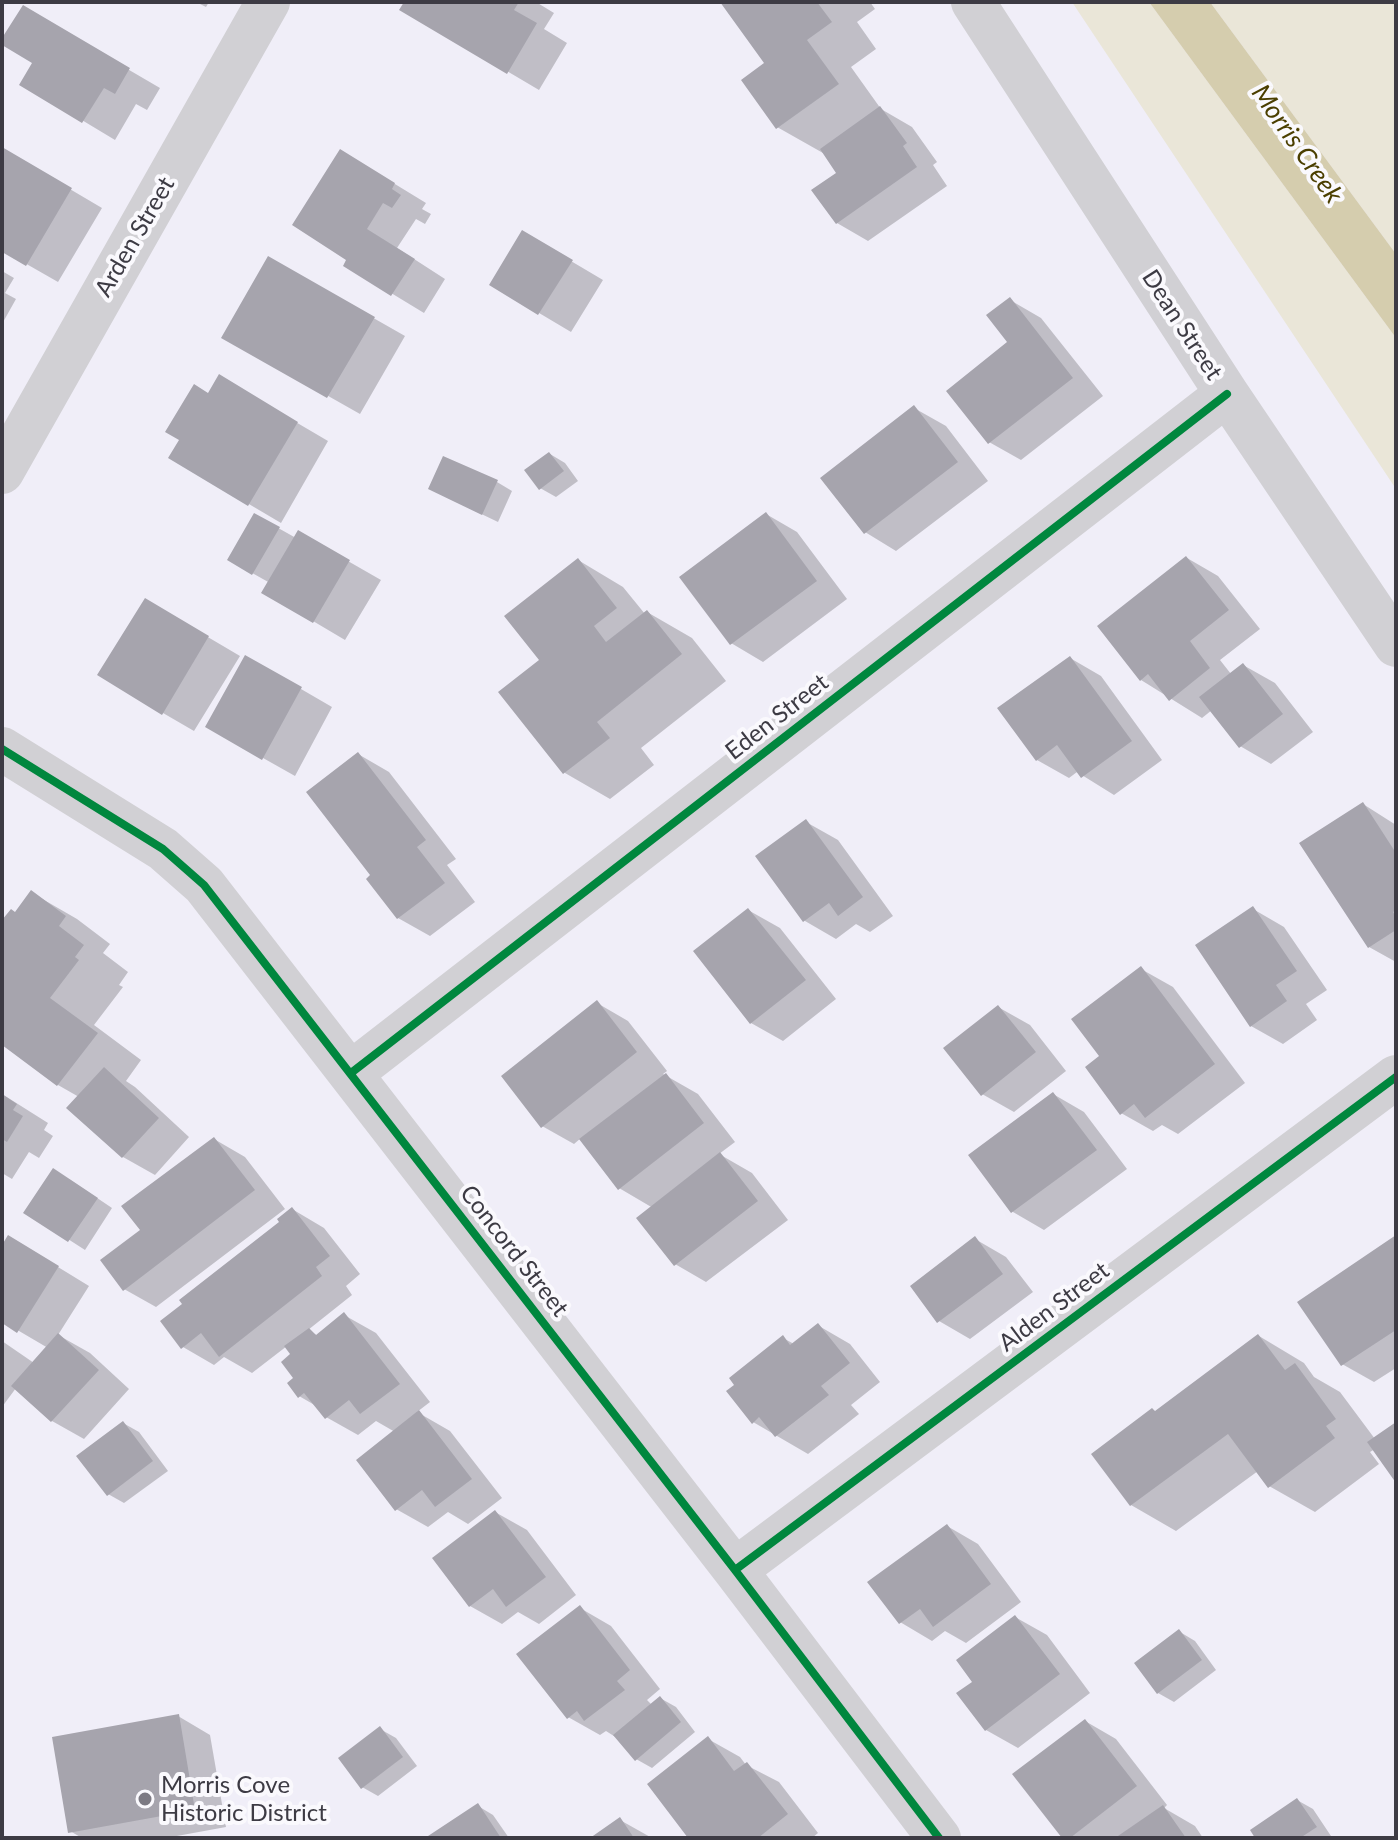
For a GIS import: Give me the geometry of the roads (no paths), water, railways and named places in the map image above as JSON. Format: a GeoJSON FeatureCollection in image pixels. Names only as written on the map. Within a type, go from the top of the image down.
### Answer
{"type":"FeatureCollection","features":[{"type":"Feature","properties":{"kind":"street","name":"Arden Street"},"geometry":{"type":"LineString","coordinates":[[2,472],[268,2]]}},
{"type":"Feature","properties":{"kind":"street","name":"Dean Street"},"geometry":{"type":"LineString","coordinates":[[973,2],[1227,394],[1396,645]]}},
{"type":"Feature","properties":{"kind":"street","name":"Eden Street"},"geometry":{"type":"LineString","coordinates":[[351,1073],[1227,394]]}},
{"type":"Feature","properties":{"kind":"street","name":"Concord Street"},"geometry":{"type":"LineString","coordinates":[[2,749],[163,849],[204,885],[939,1838]]}},
{"type":"Feature","properties":{"kind":"street","name":"Alden Street"},"geometry":{"type":"LineString","coordinates":[[735,1570],[1396,1077]]}},
{"type":"Feature","properties":{"kind":"water","name":"Morris Creek"},"geometry":{"type":"Polygon","coordinates":[[[1149,2],[1210,2],[1396,254],[1396,338],[1149,2]]]}},
{"type":"Feature","properties":{"kind":"place","name":"Morris Cove Historic District"},"geometry":{"type":"Point","coordinates":[145,1799]}}]}
